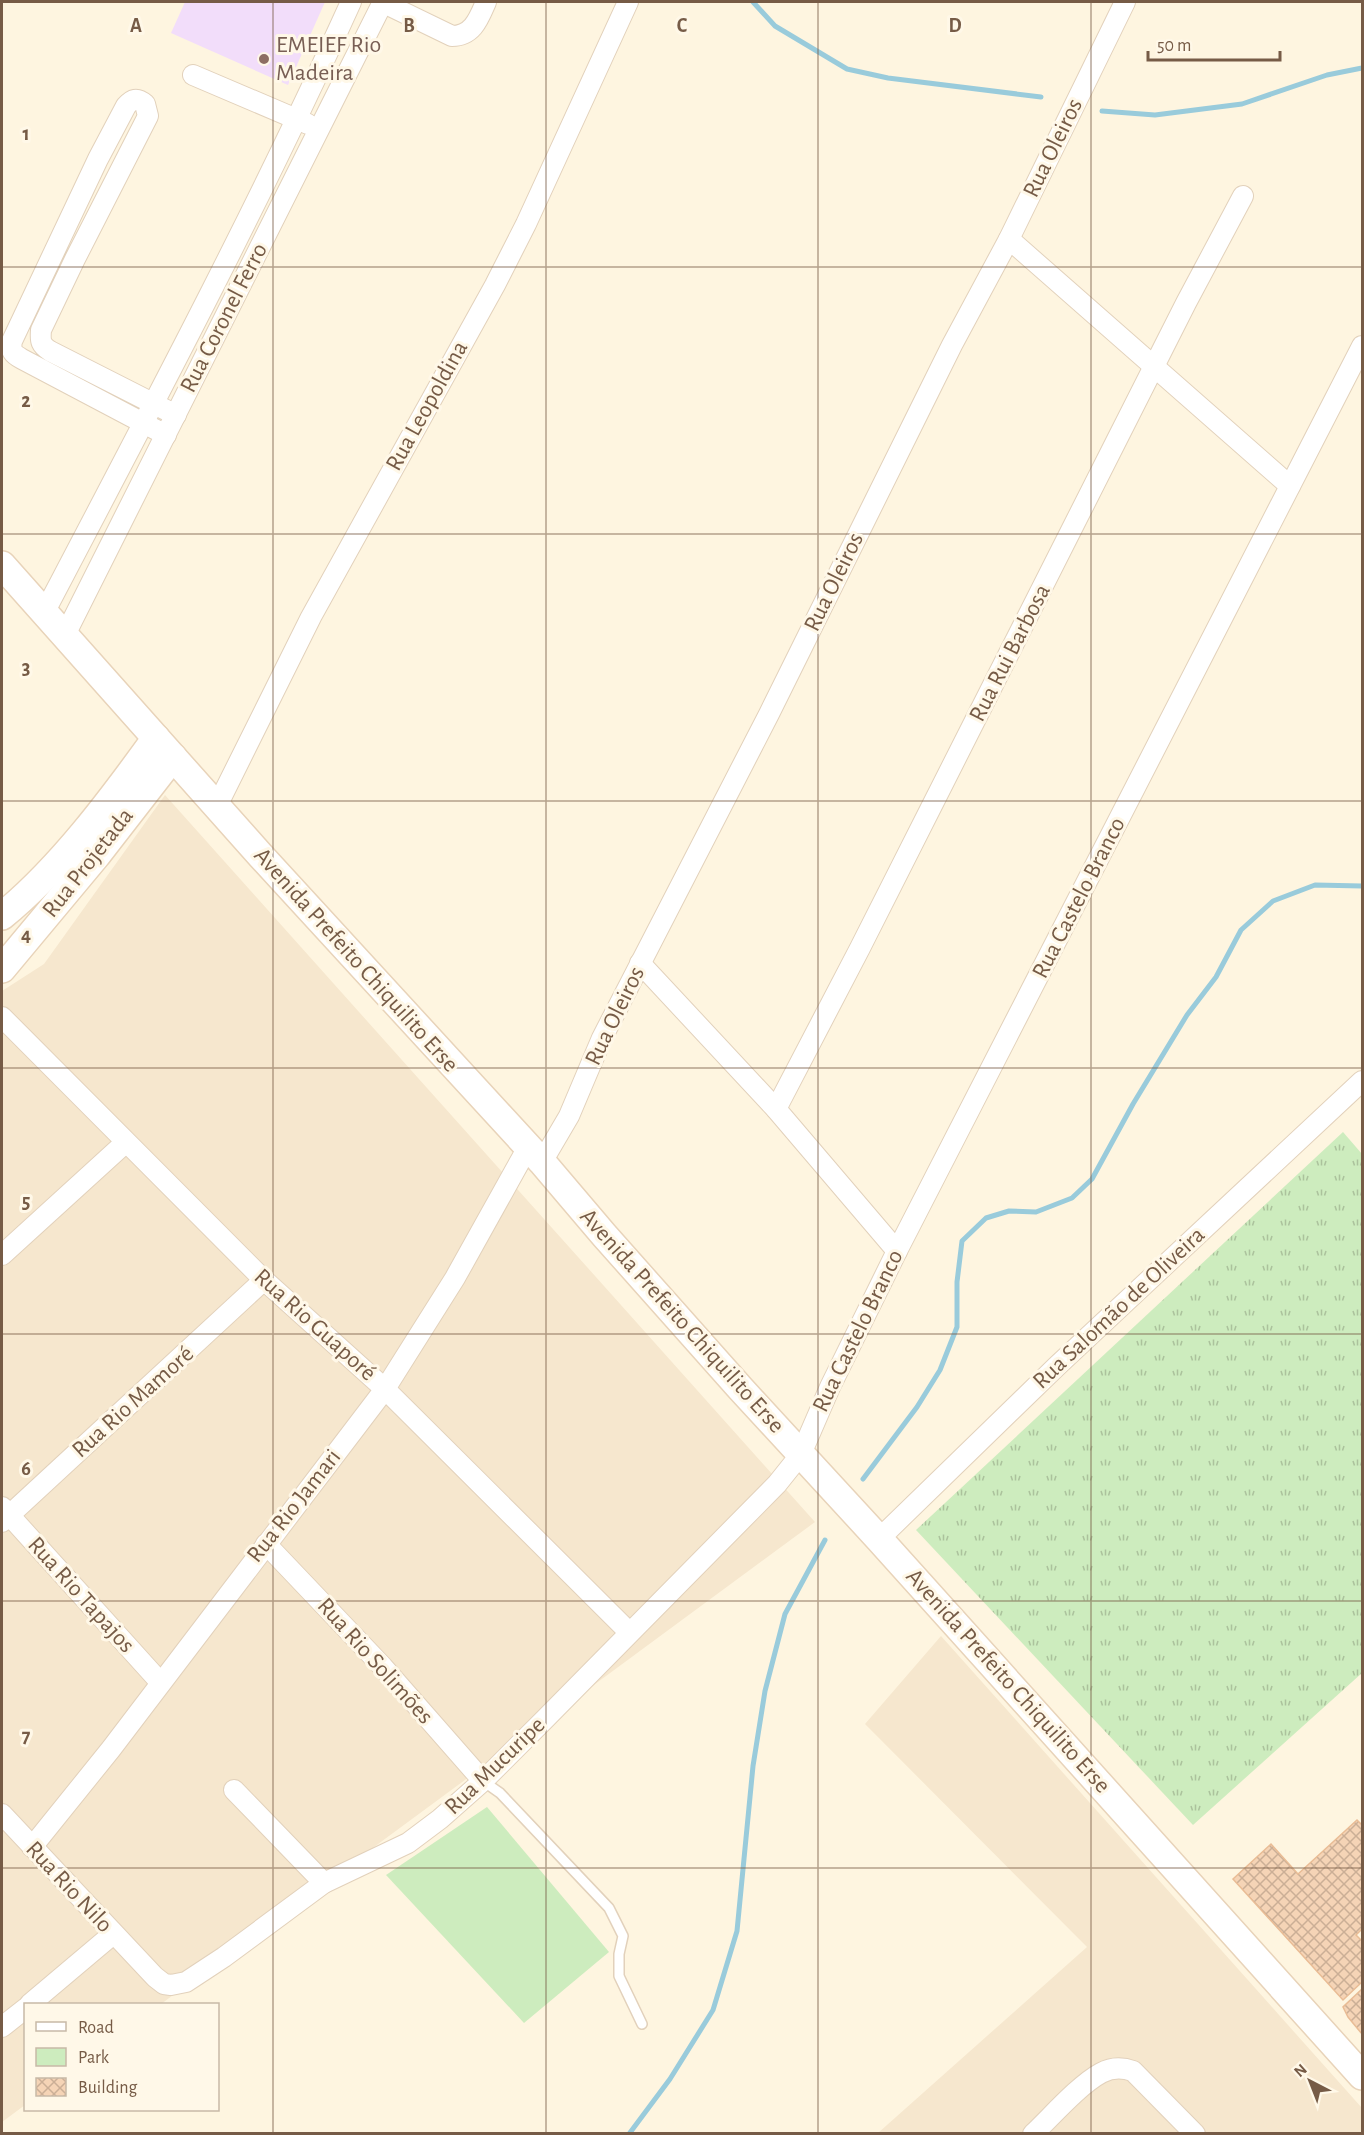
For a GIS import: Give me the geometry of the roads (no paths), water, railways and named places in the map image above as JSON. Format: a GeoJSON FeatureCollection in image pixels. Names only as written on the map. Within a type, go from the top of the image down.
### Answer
{"type":"FeatureCollection","features":[{"type":"Feature","properties":{"kind":"street","name":"Rua Coronel Ferro"},"geometry":{"type":"LineString","coordinates":[[44,613],[155,404],[222,271],[298,119],[351,2]]}},
{"type":"Feature","properties":{"kind":"street","name":"Rua Coronel Ferro"},"geometry":{"type":"LineString","coordinates":[[65,634],[382,2]]}},
{"type":"Feature","properties":{"kind":"street"},"geometry":{"type":"LineString","coordinates":[[382,2],[452,36],[461,36],[471,30],[486,2]]}},
{"type":"Feature","properties":{"kind":"street","name":"Rua Leopoldina"},"geometry":{"type":"LineString","coordinates":[[217,806],[311,617],[495,285],[531,214],[628,2]]}},
{"type":"Feature","properties":{"kind":"street","name":"Rua Oleiros"},"geometry":{"type":"LineString","coordinates":[[535,1154],[569,1116],[602,1038],[769,714],[952,345],[1009,239],[1125,2]]}},
{"type":"Feature","properties":{"kind":"street"},"geometry":{"type":"LineString","coordinates":[[193,75],[319,129]]}},
{"type":"Feature","properties":{"kind":"street"},"geometry":{"type":"LineString","coordinates":[[41,344],[41,330],[148,116],[142,101],[132,100],[119,120],[12,341],[11,348],[14,354],[22,359],[166,435]]}},
{"type":"Feature","properties":{"kind":"street","name":"Rua Rui Barbosa"},"geometry":{"type":"LineString","coordinates":[[776,1109],[877,916],[1154,366],[1243,196]]}},
{"type":"Feature","properties":{"kind":"street"},"geometry":{"type":"LineString","coordinates":[[1009,239],[1290,486]]}},
{"type":"Feature","properties":{"kind":"street"},"geometry":{"type":"LineString","coordinates":[[222,271],[243,280]]}},
{"type":"Feature","properties":{"kind":"street"},"geometry":{"type":"LineString","coordinates":[[41,344],[176,415]]}},
{"type":"Feature","properties":{"kind":"street"},"geometry":{"type":"LineString","coordinates":[[22,359],[41,344]]}},
{"type":"Feature","properties":{"kind":"street","name":"Rua Castelo Branco"},"geometry":{"type":"LineString","coordinates":[[801,1454],[830,1387],[897,1251],[1290,486],[1356,376],[1362,346]]}},
{"type":"Feature","properties":{"kind":"street","name":"Avenida Prefeito Chiquilito Erse"},"geometry":{"type":"LineString","coordinates":[[2,565],[217,806],[535,1154],[604,1235],[1362,2076]]}},
{"type":"Feature","properties":{"kind":"street","name":"Rua Projetada"},"geometry":{"type":"LineString","coordinates":[[2,916],[70,848],[124,782],[165,748]]}},
{"type":"Feature","properties":{"kind":"street","name":"Rua Projetada"},"geometry":{"type":"LineString","coordinates":[[3,964],[165,748]]}},
{"type":"Feature","properties":{"kind":"street"},"geometry":{"type":"LineString","coordinates":[[640,963],[776,1109],[897,1251]]}},
{"type":"Feature","properties":{"kind":"street","name":"Rua Rio Guaporé"},"geometry":{"type":"LineString","coordinates":[[2,1017],[264,1280],[385,1389],[629,1632]]}},
{"type":"Feature","properties":{"kind":"street","name":"Rua Salomão de Oliveira"},"geometry":{"type":"LineString","coordinates":[[879,1539],[1058,1366],[1362,1081]]}},
{"type":"Feature","properties":{"kind":"street"},"geometry":{"type":"LineString","coordinates":[[2,1255],[125,1143]]}},
{"type":"Feature","properties":{"kind":"street","name":"Rua Rio Jamari"},"geometry":{"type":"LineString","coordinates":[[32,1846],[111,1749],[385,1389],[535,1154]]}},
{"type":"Feature","properties":{"kind":"street","name":"Rua Rio Mamoré"},"geometry":{"type":"LineString","coordinates":[[4,1515],[264,1280]]}},
{"type":"Feature","properties":{"kind":"street","name":"Rua Mucuripe"},"geometry":{"type":"LineString","coordinates":[[138,1958],[164,1984],[179,1985],[224,1957],[324,1883],[408,1843],[440,1819],[483,1781],[761,1501],[801,1454]]}},
{"type":"Feature","properties":{"kind":"street","name":"Rua Rio Tapajos"},"geometry":{"type":"LineString","coordinates":[[4,1515],[160,1682]]}},
{"type":"Feature","properties":{"kind":"street","name":"Rua Rio Solimões"},"geometry":{"type":"LineString","coordinates":[[266,1544],[383,1667],[483,1781]]}},
{"type":"Feature","properties":{"kind":"street"},"geometry":{"type":"LineString","coordinates":[[234,1790],[324,1883]]}},
{"type":"Feature","properties":{"kind":"street","name":"Rua Rio Nilo"},"geometry":{"type":"LineString","coordinates":[[2,1814],[138,1958]]}},
{"type":"Feature","properties":{"kind":"street"},"geometry":{"type":"LineString","coordinates":[[31,2003],[113,1934]]}},
{"type":"Feature","properties":{"kind":"street"},"geometry":{"type":"LineString","coordinates":[[2,2027],[24,2010]]}},
{"type":"Feature","properties":{"kind":"street"},"geometry":{"type":"LineString","coordinates":[[1033,2133],[1101,2073],[1124,2067],[1133,2071],[1195,2133]]}},
{"type":"Feature","properties":{"kind":"lane"},"geometry":{"type":"LineString","coordinates":[[483,1781],[500,1793],[609,1908],[623,1936],[619,1954],[619,1976],[642,2024]]}},
{"type":"Feature","properties":{"kind":"waterway"},"geometry":{"type":"LineString","coordinates":[[753,2],[775,26],[847,69],[888,78],[1041,97]]}},
{"type":"Feature","properties":{"kind":"waterway"},"geometry":{"type":"LineString","coordinates":[[1102,111],[1155,115],[1242,104],[1327,75],[1362,68]]}},
{"type":"Feature","properties":{"kind":"waterway"},"geometry":{"type":"LineString","coordinates":[[863,1479],[917,1407],[940,1370],[957,1327],[957,1282],[962,1241],[986,1218],[1009,1211],[1036,1212],[1072,1198],[1092,1179],[1133,1104],[1187,1015],[1216,977],[1241,930],[1273,901],[1315,885],[1362,886]]}},
{"type":"Feature","properties":{"kind":"waterway"},"geometry":{"type":"LineString","coordinates":[[629,2134],[670,2079],[713,2010],[737,1931],[753,1766],[765,1691],[785,1614],[825,1540]]}},
{"type":"Feature","properties":{"kind":"place","name":"EMEIEF Rio Madeira"},"geometry":{"type":"Point","coordinates":[264,59]}}]}
